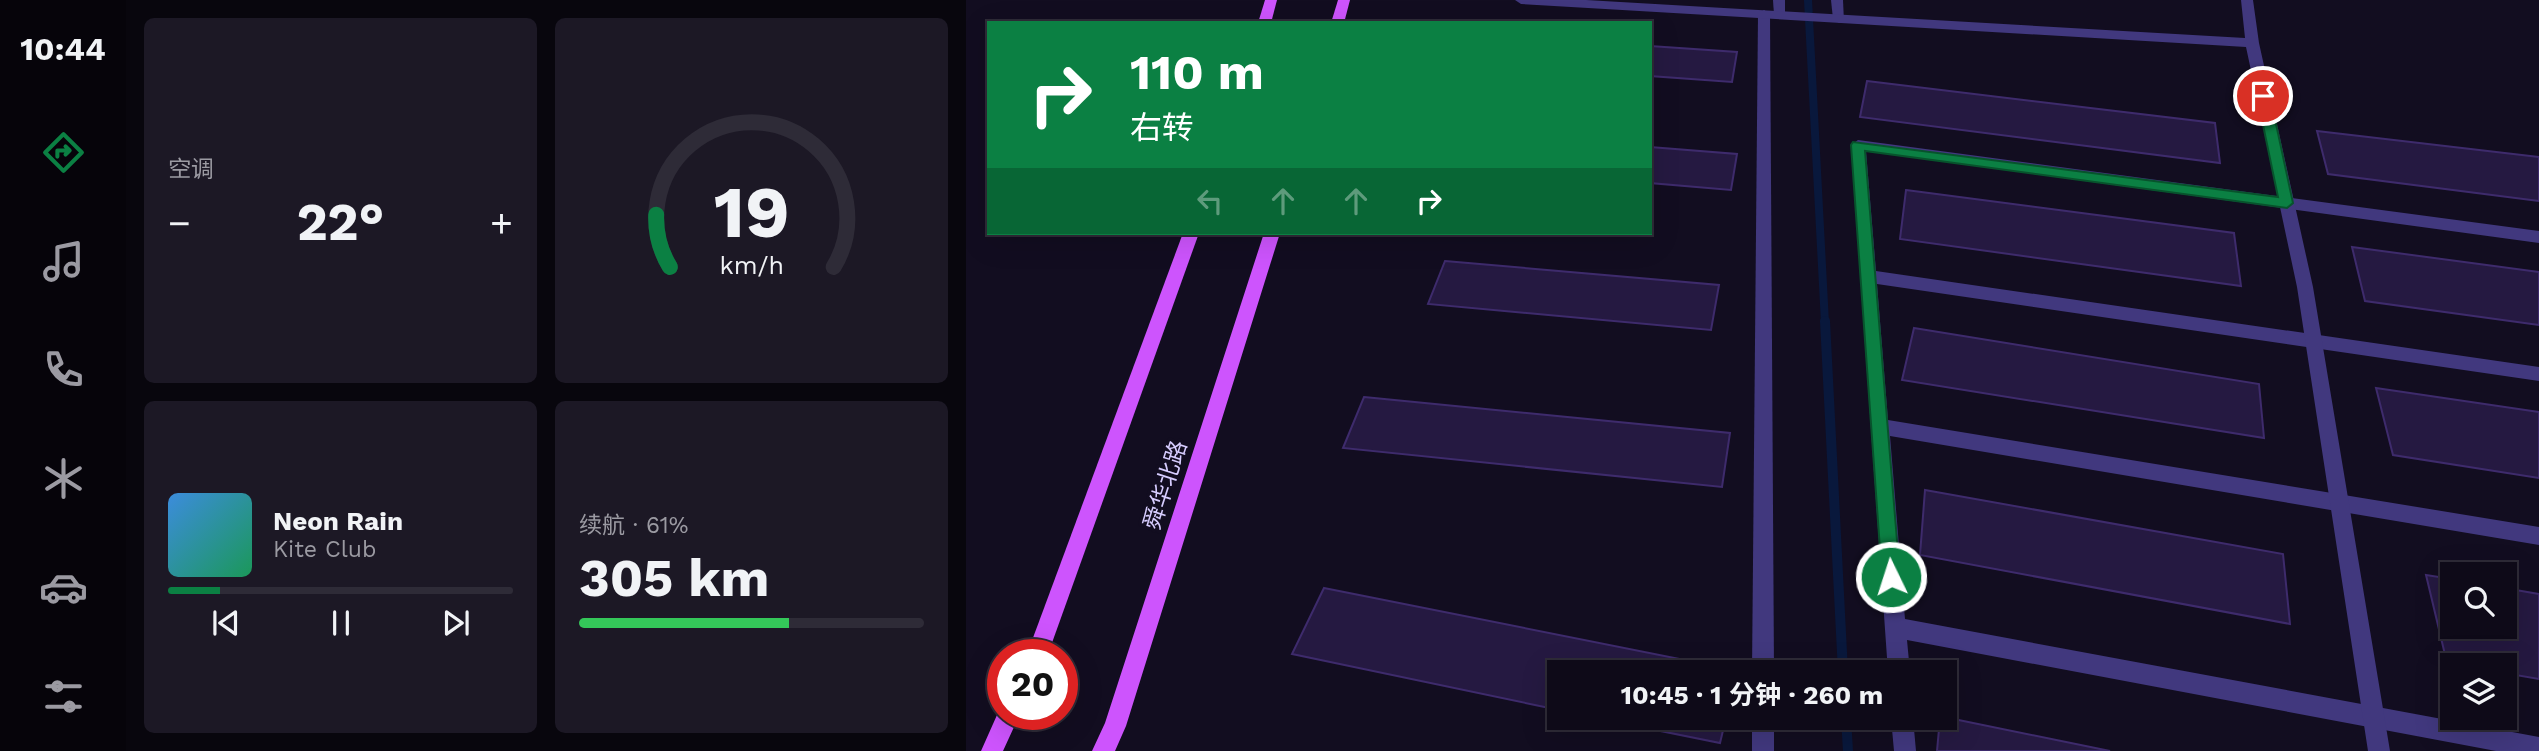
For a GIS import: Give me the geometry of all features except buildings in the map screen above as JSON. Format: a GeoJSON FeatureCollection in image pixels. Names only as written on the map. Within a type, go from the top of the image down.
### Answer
{"type":"FeatureCollection","features":[{"type":"Feature","properties":{"kind":"main road"},"geometry":{"type":"LineString","coordinates":[[1265,21],[1271,0]]}},
{"type":"Feature","properties":{"kind":"main road"},"geometry":{"type":"LineString","coordinates":[[1338,21],[1344,0]]}},
{"type":"Feature","properties":{"kind":"main road"},"geometry":{"type":"LineString","coordinates":[[1042,639],[1190,235]]}},
{"type":"Feature","properties":{"kind":"main road","name":"舜华北路"},"geometry":{"type":"LineString","coordinates":[[1103,751],[1115,726],[1271,235]]}},
{"type":"Feature","properties":{"kind":"main road"},"geometry":{"type":"LineString","coordinates":[[992,751],[1002,730]]}},
{"type":"Feature","properties":{"kind":"street"},"geometry":{"type":"LineString","coordinates":[[1521,0],[2252,43]]}},
{"type":"Feature","properties":{"kind":"street"},"geometry":{"type":"LineString","coordinates":[[1763,660],[1772,15],[1779,0]]}},
{"type":"Feature","properties":{"kind":"street"},"geometry":{"type":"LineString","coordinates":[[1837,0],[1839,19]]}},
{"type":"Feature","properties":{"kind":"street"},"geometry":{"type":"LineString","coordinates":[[2248,0],[2252,43],[2287,203],[2313,341],[2379,751]]}},
{"type":"Feature","properties":{"kind":"street"},"geometry":{"type":"LineString","coordinates":[[1898,660],[1858,145],[2539,237]]}},
{"type":"Feature","properties":{"kind":"street"},"geometry":{"type":"LineString","coordinates":[[1868,276],[2539,374]]}},
{"type":"Feature","properties":{"kind":"street"},"geometry":{"type":"LineString","coordinates":[[1880,426],[2539,536]]}},
{"type":"Feature","properties":{"kind":"street"},"geometry":{"type":"LineString","coordinates":[[1895,627],[2539,748]]}},
{"type":"Feature","properties":{"kind":"street"},"geometry":{"type":"LineString","coordinates":[[1763,730],[1763,751]]}},
{"type":"Feature","properties":{"kind":"street"},"geometry":{"type":"LineString","coordinates":[[1903,730],[1905,751]]}},
{"type":"Feature","properties":{"kind":"waterway"},"geometry":{"type":"LineString","coordinates":[[1808,0],[1825,323]]}},
{"type":"Feature","properties":{"kind":"waterway"},"geometry":{"type":"LineString","coordinates":[[1825,321],[1842,660]]}},
{"type":"Feature","properties":{"kind":"waterway"},"geometry":{"type":"LineString","coordinates":[[1847,730],[1848,751]]}},
{"type":"Feature","properties":{"kind":"route"},"geometry":{"type":"LineString","coordinates":[[1891,577],[1858,145],[2287,203],[2263,96]]}}]}
